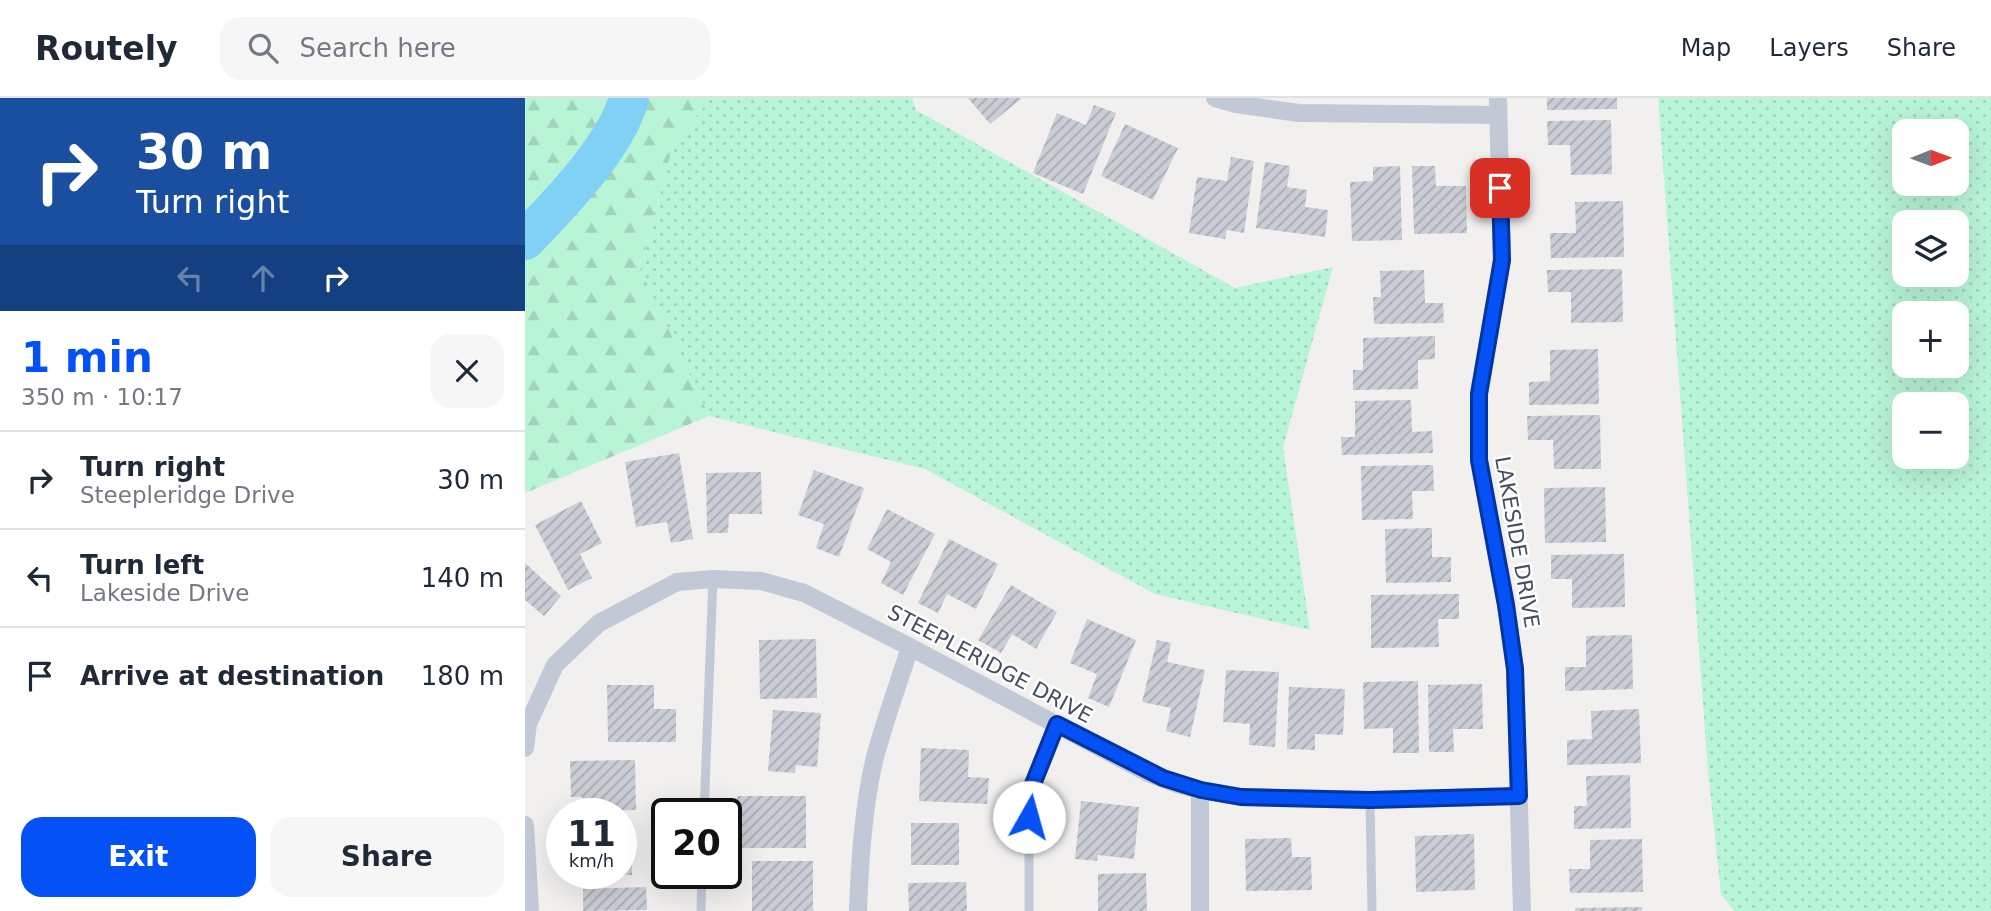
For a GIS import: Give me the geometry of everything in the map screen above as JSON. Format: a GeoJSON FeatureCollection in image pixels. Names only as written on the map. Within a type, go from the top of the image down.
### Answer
{"type":"FeatureCollection","features":[{"type":"Feature","properties":{"kind":"street"},"geometry":{"type":"LineString","coordinates":[[1215,98],[1236,104],[1298,113],[1498,107]]}},
{"type":"Feature","properties":{"kind":"street","name":"LAKESIDE DRIVE"},"geometry":{"type":"LineString","coordinates":[[1498,107],[1502,260],[1479,394],[1479,460],[1515,669],[1522,911]]}},
{"type":"Feature","properties":{"kind":"street","name":"STEEPLERIDGE DRIVE"},"geometry":{"type":"LineString","coordinates":[[525,748],[529,724],[555,665],[599,624],[677,582],[713,579],[761,581],[804,593],[1148,773],[1177,784],[1241,797],[1370,800],[1519,796]]}},
{"type":"Feature","properties":{"kind":"street"},"geometry":{"type":"LineString","coordinates":[[858,911],[865,809],[875,759],[910,647]]}},
{"type":"Feature","properties":{"kind":"street"},"geometry":{"type":"LineString","coordinates":[[1200,911],[1201,790]]}},
{"type":"Feature","properties":{"kind":"street"},"geometry":{"type":"LineString","coordinates":[[525,825],[530,911]]}},
{"type":"Feature","properties":{"kind":"lane"},"geometry":{"type":"LineString","coordinates":[[705,798],[713,579]]}},
{"type":"Feature","properties":{"kind":"lane"},"geometry":{"type":"LineString","coordinates":[[1029,911],[1029,794],[1057,724]]}},
{"type":"Feature","properties":{"kind":"lane"},"geometry":{"type":"LineString","coordinates":[[1370,800],[1372,911]]}},
{"type":"Feature","properties":{"kind":"lane"},"geometry":{"type":"LineString","coordinates":[[701,911],[702,889]]}},
{"type":"Feature","properties":{"kind":"green space"},"geometry":{"type":"Polygon","coordinates":[[[525,98],[711,98],[673,145],[640,269],[709,416],[525,493],[525,98]]]}},
{"type":"Feature","properties":{"kind":"green space"},"geometry":{"type":"Polygon","coordinates":[[[711,98],[912,98],[916,110],[1235,288],[1333,267],[1283,447],[1310,630],[1155,594],[925,469],[709,416],[640,269],[673,145],[711,98]]]}},
{"type":"Feature","properties":{"kind":"green space"},"geometry":{"type":"Polygon","coordinates":[[[1658,98],[1991,98],[1991,911],[1734,911],[1721,894],[1708,770],[1658,98]]]}},
{"type":"Feature","properties":{"kind":"building"},"geometry":{"type":"Polygon","coordinates":[[[968,98],[1022,98],[990,124],[968,98]]]}},
{"type":"Feature","properties":{"kind":"building"},"geometry":{"type":"Polygon","coordinates":[[[1547,98],[1617,98],[1617,109],[1547,110],[1547,98]]]}},
{"type":"Feature","properties":{"kind":"building"},"geometry":{"type":"Polygon","coordinates":[[[1094,105],[1116,113],[1083,194],[1033,173],[1057,113],[1086,125],[1094,105]]]}},
{"type":"Feature","properties":{"kind":"building"},"geometry":{"type":"Polygon","coordinates":[[[1611,120],[1612,174],[1571,175],[1570,145],[1548,145],[1547,121],[1611,120]]]}},
{"type":"Feature","properties":{"kind":"building"},"geometry":{"type":"Polygon","coordinates":[[[1125,124],[1178,148],[1153,200],[1101,176],[1125,124]]]}},
{"type":"Feature","properties":{"kind":"building"},"geometry":{"type":"Polygon","coordinates":[[[1231,157],[1254,161],[1244,233],[1227,230],[1225,239],[1189,233],[1197,177],[1227,181],[1231,157]]]}},
{"type":"Feature","properties":{"kind":"building"},"geometry":{"type":"Polygon","coordinates":[[[1265,162],[1290,166],[1287,187],[1307,190],[1305,207],[1328,210],[1325,237],[1256,228],[1265,162]]]}},
{"type":"Feature","properties":{"kind":"building"},"geometry":{"type":"Polygon","coordinates":[[[1400,166],[1402,240],[1352,241],[1350,182],[1373,181],[1373,167],[1400,166]]]}},
{"type":"Feature","properties":{"kind":"building"},"geometry":{"type":"Polygon","coordinates":[[[1412,166],[1435,166],[1436,186],[1466,186],[1467,233],[1414,234],[1412,166]]]}},
{"type":"Feature","properties":{"kind":"building"},"geometry":{"type":"Polygon","coordinates":[[[1623,201],[1624,257],[1551,258],[1550,233],[1576,233],[1575,202],[1623,201]]]}},
{"type":"Feature","properties":{"kind":"building"},"geometry":{"type":"Polygon","coordinates":[[[1622,269],[1623,322],[1571,323],[1571,292],[1548,292],[1547,270],[1622,269]]]}},
{"type":"Feature","properties":{"kind":"building"},"geometry":{"type":"Polygon","coordinates":[[[1424,270],[1425,303],[1443,303],[1444,323],[1374,324],[1373,297],[1381,297],[1380,271],[1424,270]]]}},
{"type":"Feature","properties":{"kind":"building"},"geometry":{"type":"Polygon","coordinates":[[[1435,336],[1435,359],[1418,360],[1418,389],[1353,390],[1353,370],[1363,370],[1363,338],[1435,336]]]}},
{"type":"Feature","properties":{"kind":"building"},"geometry":{"type":"Polygon","coordinates":[[[1598,349],[1599,404],[1529,405],[1529,382],[1550,381],[1550,350],[1598,349]]]}},
{"type":"Feature","properties":{"kind":"building"},"geometry":{"type":"Polygon","coordinates":[[[1411,400],[1412,432],[1432,431],[1433,453],[1342,455],[1341,437],[1355,437],[1355,401],[1411,400]]]}},
{"type":"Feature","properties":{"kind":"building"},"geometry":{"type":"Polygon","coordinates":[[[1600,415],[1601,469],[1554,469],[1553,440],[1528,440],[1527,416],[1600,415]]]}},
{"type":"Feature","properties":{"kind":"building"},"geometry":{"type":"Polygon","coordinates":[[[679,453],[693,539],[671,543],[667,522],[636,527],[625,462],[679,453]]]}},
{"type":"Feature","properties":{"kind":"building"},"geometry":{"type":"Polygon","coordinates":[[[1433,465],[1434,491],[1412,491],[1413,519],[1362,520],[1361,466],[1433,465]]]}},
{"type":"Feature","properties":{"kind":"building"},"geometry":{"type":"Polygon","coordinates":[[[814,470],[864,488],[839,557],[816,548],[824,524],[798,515],[814,470]]]}},
{"type":"Feature","properties":{"kind":"building"},"geometry":{"type":"Polygon","coordinates":[[[761,472],[762,514],[729,514],[728,533],[707,533],[706,473],[761,472]]]}},
{"type":"Feature","properties":{"kind":"building"},"geometry":{"type":"Polygon","coordinates":[[[1605,487],[1606,542],[1545,543],[1544,488],[1605,487]]]}},
{"type":"Feature","properties":{"kind":"building"},"geometry":{"type":"Polygon","coordinates":[[[581,501],[602,543],[580,554],[592,578],[568,590],[535,525],[581,501]]]}},
{"type":"Feature","properties":{"kind":"building"},"geometry":{"type":"Polygon","coordinates":[[[887,509],[935,534],[903,595],[881,583],[891,562],[867,549],[887,509]]]}},
{"type":"Feature","properties":{"kind":"building"},"geometry":{"type":"Polygon","coordinates":[[[1432,528],[1432,557],[1451,557],[1451,582],[1386,583],[1385,529],[1432,528]]]}},
{"type":"Feature","properties":{"kind":"building"},"geometry":{"type":"Polygon","coordinates":[[[949,539],[998,564],[976,609],[947,594],[938,613],[918,603],[949,539]]]}},
{"type":"Feature","properties":{"kind":"building"},"geometry":{"type":"Polygon","coordinates":[[[1624,554],[1625,607],[1572,608],[1572,579],[1551,579],[1551,555],[1624,554]]]}},
{"type":"Feature","properties":{"kind":"building"},"geometry":{"type":"Polygon","coordinates":[[[525,563],[561,596],[544,616],[525,600],[525,563]]]}},
{"type":"Feature","properties":{"kind":"building"},"geometry":{"type":"Polygon","coordinates":[[[1011,585],[1057,612],[1036,649],[1012,634],[1001,653],[978,640],[1011,585]]]}},
{"type":"Feature","properties":{"kind":"building"},"geometry":{"type":"Polygon","coordinates":[[[1459,594],[1459,619],[1438,619],[1439,647],[1371,648],[1371,595],[1459,594]]]}},
{"type":"Feature","properties":{"kind":"building"},"geometry":{"type":"Polygon","coordinates":[[[1087,619],[1136,640],[1109,707],[1088,698],[1097,674],[1070,663],[1087,619]]]}},
{"type":"Feature","properties":{"kind":"building"},"geometry":{"type":"Polygon","coordinates":[[[1632,635],[1633,689],[1565,691],[1565,667],[1586,667],[1586,636],[1632,635]]]}},
{"type":"Feature","properties":{"kind":"building"},"geometry":{"type":"Polygon","coordinates":[[[816,639],[817,698],[760,699],[759,640],[816,639]]]}},
{"type":"Feature","properties":{"kind":"building"},"geometry":{"type":"Polygon","coordinates":[[[1157,640],[1171,643],[1167,662],[1205,670],[1190,737],[1166,731],[1171,708],[1142,702],[1157,640]]]}},
{"type":"Feature","properties":{"kind":"building"},"geometry":{"type":"Polygon","coordinates":[[[1226,670],[1279,672],[1275,747],[1249,745],[1250,724],[1223,722],[1226,670]]]}},
{"type":"Feature","properties":{"kind":"building"},"geometry":{"type":"Polygon","coordinates":[[[1418,681],[1419,753],[1393,753],[1393,728],[1364,729],[1363,682],[1418,681]]]}},
{"type":"Feature","properties":{"kind":"building"},"geometry":{"type":"Polygon","coordinates":[[[1482,684],[1483,729],[1453,729],[1454,752],[1429,752],[1428,685],[1482,684]]]}},
{"type":"Feature","properties":{"kind":"building"},"geometry":{"type":"Polygon","coordinates":[[[607,685],[654,685],[654,709],[676,709],[676,742],[608,742],[607,685]]]}},
{"type":"Feature","properties":{"kind":"building"},"geometry":{"type":"Polygon","coordinates":[[[1289,687],[1345,689],[1343,735],[1315,734],[1315,750],[1287,749],[1289,687]]]}},
{"type":"Feature","properties":{"kind":"building"},"geometry":{"type":"Polygon","coordinates":[[[1639,709],[1641,763],[1567,765],[1567,740],[1592,739],[1591,711],[1639,709]]]}},
{"type":"Feature","properties":{"kind":"building"},"geometry":{"type":"Polygon","coordinates":[[[773,710],[821,713],[817,767],[796,765],[795,773],[768,771],[773,710]]]}},
{"type":"Feature","properties":{"kind":"building"},"geometry":{"type":"Polygon","coordinates":[[[921,748],[969,750],[968,777],[989,778],[987,804],[919,801],[921,748]]]}},
{"type":"Feature","properties":{"kind":"building"},"geometry":{"type":"Polygon","coordinates":[[[635,760],[636,798],[571,797],[570,761],[635,760]]]}},
{"type":"Feature","properties":{"kind":"building"},"geometry":{"type":"Polygon","coordinates":[[[1630,775],[1631,828],[1574,829],[1574,806],[1587,806],[1586,776],[1630,775]]]}},
{"type":"Feature","properties":{"kind":"building"},"geometry":{"type":"Polygon","coordinates":[[[806,796],[806,848],[742,848],[742,798],[737,798],[806,796]]]}},
{"type":"Feature","properties":{"kind":"building"},"geometry":{"type":"Polygon","coordinates":[[[1081,801],[1139,807],[1134,859],[1098,855],[1097,861],[1075,859],[1081,801]]]}},
{"type":"Feature","properties":{"kind":"building"},"geometry":{"type":"Polygon","coordinates":[[[911,823],[959,823],[959,865],[911,865],[911,823]]]}},
{"type":"Feature","properties":{"kind":"building"},"geometry":{"type":"Polygon","coordinates":[[[1474,834],[1475,890],[1416,892],[1415,836],[1474,834]]]}},
{"type":"Feature","properties":{"kind":"building"},"geometry":{"type":"Polygon","coordinates":[[[1291,838],[1292,857],[1311,857],[1312,890],[1246,891],[1245,839],[1291,838]]]}},
{"type":"Feature","properties":{"kind":"building"},"geometry":{"type":"Polygon","coordinates":[[[1642,839],[1643,892],[1570,893],[1569,869],[1590,869],[1590,840],[1642,839]]]}},
{"type":"Feature","properties":{"kind":"building"},"geometry":{"type":"Polygon","coordinates":[[[752,861],[813,861],[813,911],[752,911],[752,861]]]}},
{"type":"Feature","properties":{"kind":"building"},"geometry":{"type":"Polygon","coordinates":[[[1146,873],[1147,911],[1098,911],[1098,874],[1146,873]]]}},
{"type":"Feature","properties":{"kind":"building"},"geometry":{"type":"Polygon","coordinates":[[[966,882],[967,911],[909,911],[908,883],[966,882]]]}},
{"type":"Feature","properties":{"kind":"building"},"geometry":{"type":"Polygon","coordinates":[[[646,887],[647,910],[583,911],[583,889],[646,887]]]}},
{"type":"Feature","properties":{"kind":"building"},"geometry":{"type":"Polygon","coordinates":[[[1642,907],[1642,911],[1575,911],[1575,908],[1642,907]]]}},
{"type":"Feature","properties":{"kind":"waterway"},"geometry":{"type":"LineString","coordinates":[[525,240],[570,192],[600,154],[629,98]]}},
{"type":"Feature","properties":{"kind":"route"},"geometry":{"type":"LineString","coordinates":[[1029,817],[1029,794],[1057,724],[1148,773],[1177,784],[1241,797],[1370,800],[1519,796],[1515,669],[1479,460],[1479,394],[1502,260],[1500,188]]}}]}
